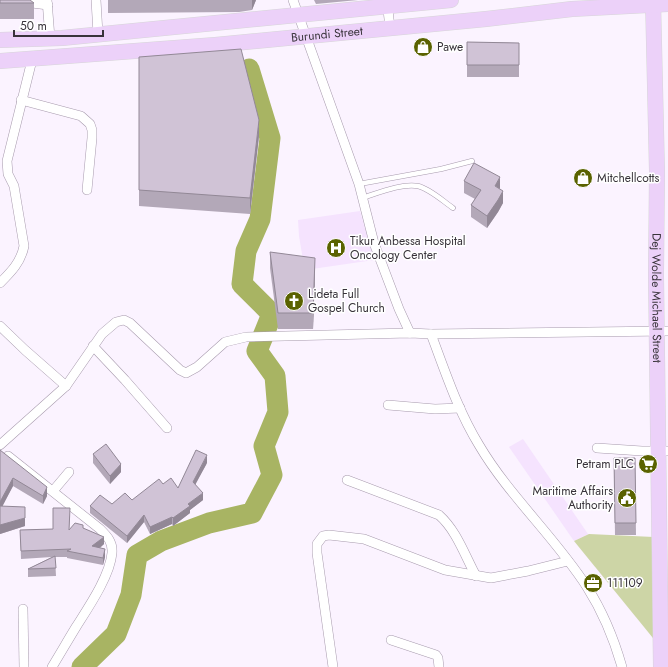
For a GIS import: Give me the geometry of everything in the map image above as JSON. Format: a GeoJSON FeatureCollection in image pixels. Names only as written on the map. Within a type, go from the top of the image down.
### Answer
{"type":"FeatureCollection","features":[{"type":"Feature","properties":{"kind":"main road","name":"Burundi Street"},"geometry":{"type":"LineString","coordinates":[[0,40],[62,38],[297,16],[387,3],[451,0]]}},
{"type":"Feature","properties":{"kind":"main road","name":"Burundi Street"},"geometry":{"type":"LineString","coordinates":[[0,61],[32,60],[215,45],[486,19],[572,9],[658,3]]}},
{"type":"Feature","properties":{"kind":"main road","name":"Dej Wolde Michael Street"},"geometry":{"type":"LineString","coordinates":[[658,3],[657,172],[662,331],[664,614],[660,667]]}},
{"type":"Feature","properties":{"kind":"main road"},"geometry":{"type":"LineString","coordinates":[[138,30],[141,51]]}},
{"type":"Feature","properties":{"kind":"street"},"geometry":{"type":"LineString","coordinates":[[25,0],[32,3],[48,3],[50,38]]}},
{"type":"Feature","properties":{"kind":"street"},"geometry":{"type":"LineString","coordinates":[[96,0],[98,34]]}},
{"type":"Feature","properties":{"kind":"street"},"geometry":{"type":"LineString","coordinates":[[293,0],[297,16],[359,184],[374,243],[399,309],[410,333]]}},
{"type":"Feature","properties":{"kind":"street"},"geometry":{"type":"LineString","coordinates":[[387,3],[390,28]]}},
{"type":"Feature","properties":{"kind":"street"},"geometry":{"type":"LineString","coordinates":[[0,283],[15,267],[22,255],[24,246],[14,186],[8,174],[7,168],[8,153],[32,60]]}},
{"type":"Feature","properties":{"kind":"street"},"geometry":{"type":"LineString","coordinates":[[21,100],[81,116],[90,124],[92,138],[87,190]]}},
{"type":"Feature","properties":{"kind":"street"},"geometry":{"type":"LineString","coordinates":[[0,445],[66,386],[102,334],[116,322],[124,320],[130,323],[180,370],[186,373],[197,367],[225,342],[246,337],[410,333],[662,331]]}},
{"type":"Feature","properties":{"kind":"street"},"geometry":{"type":"LineString","coordinates":[[0,326],[66,386]]}},
{"type":"Feature","properties":{"kind":"street"},"geometry":{"type":"LineString","coordinates":[[431,334],[460,408],[479,446],[587,587],[606,620],[622,667]]}},
{"type":"Feature","properties":{"kind":"street"},"geometry":{"type":"LineString","coordinates":[[93,346],[167,428]]}},
{"type":"Feature","properties":{"kind":"street"},"geometry":{"type":"LineString","coordinates":[[388,406],[435,409],[460,408]]}},
{"type":"Feature","properties":{"kind":"street"},"geometry":{"type":"LineString","coordinates":[[598,448],[663,451]]}},
{"type":"Feature","properties":{"kind":"street"},"geometry":{"type":"LineString","coordinates":[[0,451],[53,490],[108,537],[111,544],[112,553],[107,571],[90,606],[52,667]]}},
{"type":"Feature","properties":{"kind":"street"},"geometry":{"type":"LineString","coordinates":[[53,490],[69,472]]}},
{"type":"Feature","properties":{"kind":"street"},"geometry":{"type":"LineString","coordinates":[[347,480],[439,515],[447,522],[452,530],[476,576]]}},
{"type":"Feature","properties":{"kind":"street"},"geometry":{"type":"LineString","coordinates":[[333,667],[317,553],[317,544],[323,536],[329,535],[364,539],[446,570],[491,578],[568,561]]}},
{"type":"Feature","properties":{"kind":"street"},"geometry":{"type":"LineString","coordinates":[[23,609],[24,667]]}},
{"type":"Feature","properties":{"kind":"street"},"geometry":{"type":"LineString","coordinates":[[391,640],[436,655],[438,658],[439,667]]}},
{"type":"Feature","properties":{"kind":"lane"},"geometry":{"type":"LineString","coordinates":[[359,184],[441,169],[472,161]]}},
{"type":"Feature","properties":{"kind":"lane"},"geometry":{"type":"LineString","coordinates":[[362,198],[405,186],[418,186],[427,190],[453,208]]}},
{"type":"Feature","properties":{"kind":"shaded area","name":"Tikur Anbessa Hospital Oncology Center"},"geometry":{"type":"Polygon","coordinates":[[[360,211],[374,260],[312,269],[304,266],[298,220],[360,211]]]}},
{"type":"Feature","properties":{"kind":"shaded area"},"geometry":{"type":"Polygon","coordinates":[[[523,439],[589,534],[574,541],[509,447],[523,439]]]}},
{"type":"Feature","properties":{"kind":"green space"},"geometry":{"type":"Polygon","coordinates":[[[589,534],[654,537],[657,643],[574,541],[589,534]]]}},
{"type":"Feature","properties":{"kind":"building"},"geometry":{"type":"Polygon","coordinates":[[[0,0],[30,0],[34,3],[0,3],[0,0]]]}},
{"type":"Feature","properties":{"kind":"building"},"geometry":{"type":"Polygon","coordinates":[[[467,42],[519,43],[519,65],[467,65],[467,42]]]}},
{"type":"Feature","properties":{"kind":"building"},"geometry":{"type":"Polygon","coordinates":[[[241,49],[259,120],[250,198],[139,190],[139,57],[241,49]]]}},
{"type":"Feature","properties":{"kind":"building"},"geometry":{"type":"Polygon","coordinates":[[[474,163],[500,177],[495,186],[503,191],[487,216],[471,205],[481,190],[464,181],[474,163]]]}},
{"type":"Feature","properties":{"kind":"building","name":"Lideta Full Gospel Church"},"geometry":{"type":"Polygon","coordinates":[[[270,252],[315,258],[313,313],[278,313],[270,252]]]}},
{"type":"Feature","properties":{"kind":"building"},"geometry":{"type":"Polygon","coordinates":[[[106,444],[121,464],[110,476],[93,454],[106,444]]]}},
{"type":"Feature","properties":{"kind":"building"},"geometry":{"type":"Polygon","coordinates":[[[0,450],[47,487],[43,496],[13,478],[0,502],[0,450]]]}},
{"type":"Feature","properties":{"kind":"building"},"geometry":{"type":"Polygon","coordinates":[[[196,450],[207,455],[193,482],[203,493],[188,504],[190,506],[173,518],[172,517],[150,527],[144,515],[127,536],[90,506],[100,495],[112,504],[125,493],[132,500],[159,479],[163,484],[171,478],[178,488],[196,450]]]}},
{"type":"Feature","properties":{"kind":"building"},"geometry":{"type":"Polygon","coordinates":[[[614,458],[635,458],[636,523],[615,523],[614,458]]]}},
{"type":"Feature","properties":{"kind":"building"},"geometry":{"type":"Polygon","coordinates":[[[0,506],[25,507],[25,518],[0,525],[0,506]]]}},
{"type":"Feature","properties":{"kind":"building"},"geometry":{"type":"Polygon","coordinates":[[[53,508],[70,508],[69,530],[75,523],[83,525],[83,528],[104,537],[92,546],[105,549],[103,558],[67,551],[71,549],[21,551],[20,530],[53,529],[53,508]]]}},
{"type":"Feature","properties":{"kind":"building"},"geometry":{"type":"Polygon","coordinates":[[[55,556],[56,568],[28,569],[55,556]]]}},
{"type":"Feature","properties":{"kind":"waterway"},"geometry":{"type":"LineString","coordinates":[[82,667],[116,634],[131,595],[137,555],[161,541],[209,523],[252,513],[272,475],[264,446],[278,412],[275,376],[257,351],[272,314],[242,284],[246,251],[260,219],[270,138],[249,69]]}},
{"type":"Feature","properties":{"kind":"place","name":"Pawe"},"geometry":{"type":"Point","coordinates":[423,47]}},
{"type":"Feature","properties":{"kind":"place","name":"Mitchellcotts"},"geometry":{"type":"Point","coordinates":[583,178]}},
{"type":"Feature","properties":{"kind":"place","name":"Tikur Anbessa Hospital Oncology Center"},"geometry":{"type":"Point","coordinates":[336,248]}},
{"type":"Feature","properties":{"kind":"place","name":"Lideta Full Gospel Church"},"geometry":{"type":"Point","coordinates":[294,301]}},
{"type":"Feature","properties":{"kind":"place","name":"Petram PLC"},"geometry":{"type":"Point","coordinates":[648,464]}},
{"type":"Feature","properties":{"kind":"place","name":"Maritime Affairs Authority"},"geometry":{"type":"Point","coordinates":[627,498]}},
{"type":"Feature","properties":{"kind":"place","name":"111109"},"geometry":{"type":"Point","coordinates":[593,583]}}]}
